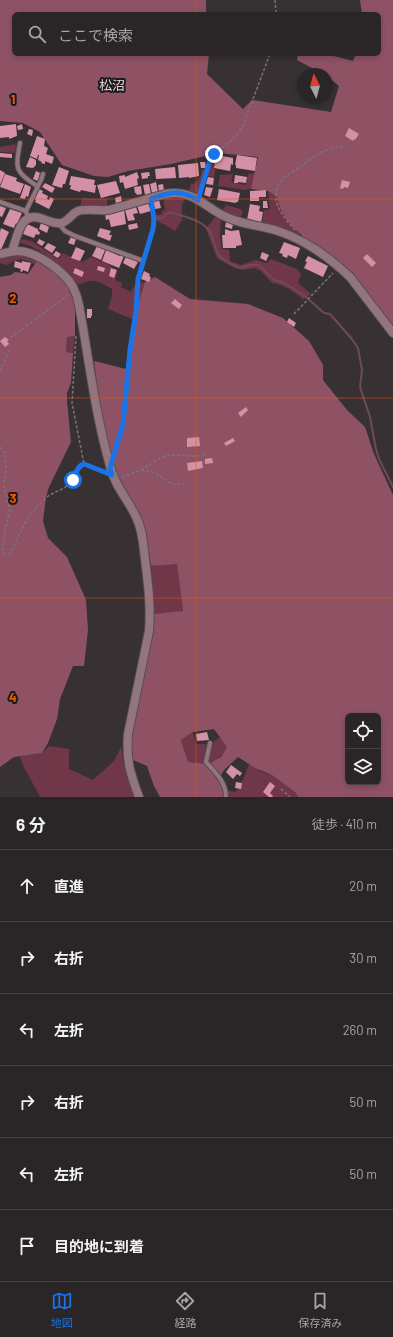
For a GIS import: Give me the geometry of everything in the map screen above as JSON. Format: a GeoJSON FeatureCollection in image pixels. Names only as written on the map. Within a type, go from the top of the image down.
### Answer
{"type":"FeatureCollection","features":[{"type":"Feature","properties":{"kind":"street"},"geometry":{"type":"LineString","coordinates":[[12,251],[27,214],[59,224],[81,210],[109,210],[173,192],[191,195],[219,214],[231,219],[277,231],[302,241],[338,267],[354,282],[393,334]]}},
{"type":"Feature","properties":{"kind":"street"},"geometry":{"type":"LineString","coordinates":[[0,254],[20,251],[34,255],[52,266],[68,279],[75,290],[80,305],[102,437],[113,478],[136,516],[140,527],[150,598],[149,631],[128,734],[127,749],[129,770],[139,797]]}},
{"type":"Feature","properties":{"kind":"lane"},"geometry":{"type":"LineString","coordinates":[[20,143],[17,161],[20,173],[22,176],[38,186]]}},
{"type":"Feature","properties":{"kind":"lane"},"geometry":{"type":"LineString","coordinates":[[0,202],[27,214],[43,174]]}},
{"type":"Feature","properties":{"kind":"lane"},"geometry":{"type":"LineString","coordinates":[[59,224],[65,231],[75,236],[142,262]]}},
{"type":"Feature","properties":{"kind":"lane"},"geometry":{"type":"LineString","coordinates":[[210,743],[206,762],[222,782],[226,790],[226,797]]}},
{"type":"Feature","properties":{"kind":"path"},"geometry":{"type":"LineString","coordinates":[[275,0],[276,12]]}},
{"type":"Feature","properties":{"kind":"path"},"geometry":{"type":"LineString","coordinates":[[198,200],[212,157],[234,138],[242,128],[269,56]]}},
{"type":"Feature","properties":{"kind":"path"},"geometry":{"type":"LineString","coordinates":[[302,241],[298,232],[289,224],[278,206],[276,193],[279,183],[318,154],[345,146]]}},
{"type":"Feature","properties":{"kind":"path"},"geometry":{"type":"LineString","coordinates":[[145,256],[153,229],[154,219],[151,199]]}},
{"type":"Feature","properties":{"kind":"path"},"geometry":{"type":"LineString","coordinates":[[114,455],[123,424],[130,350],[136,311],[138,279],[142,262]]}},
{"type":"Feature","properties":{"kind":"path"},"geometry":{"type":"LineString","coordinates":[[294,314],[338,267]]}},
{"type":"Feature","properties":{"kind":"path"},"geometry":{"type":"LineString","coordinates":[[10,338],[75,290]]}},
{"type":"Feature","properties":{"kind":"path"},"geometry":{"type":"LineString","coordinates":[[76,330],[72,403],[84,464]]}},
{"type":"Feature","properties":{"kind":"path"},"geometry":{"type":"LineString","coordinates":[[0,371],[9,351]]}},
{"type":"Feature","properties":{"kind":"path"},"geometry":{"type":"LineString","coordinates":[[0,447],[5,453],[6,466],[4,488],[10,510],[2,550],[7,554],[11,553],[26,521],[34,509],[48,496],[63,489],[69,484],[73,480],[79,467],[84,464]]}},
{"type":"Feature","properties":{"kind":"path"},"geometry":{"type":"LineString","coordinates":[[84,464],[113,478],[141,470],[168,455],[197,456],[207,454]]}},
{"type":"Feature","properties":{"kind":"path"},"geometry":{"type":"LineString","coordinates":[[141,470],[154,473],[173,485],[187,482]]}},
{"type":"Feature","properties":{"kind":"path"},"geometry":{"type":"LineString","coordinates":[[281,789],[290,797]]}},
{"type":"Feature","properties":{"kind":"shaded area"},"geometry":{"type":"Polygon","coordinates":[[[0,0],[206,0],[206,12],[12,12],[12,56],[209,56],[207,74],[243,109],[252,100],[331,112],[339,86],[333,81],[333,68],[312,68],[297,60],[298,56],[334,56],[353,61],[355,56],[381,56],[381,12],[362,12],[360,0],[393,0],[393,326],[352,272],[303,237],[292,226],[282,211],[277,197],[268,191],[251,189],[258,157],[218,153],[171,164],[128,171],[108,177],[94,176],[62,165],[40,132],[23,123],[0,121],[0,0]]]}},
{"type":"Feature","properties":{"kind":"shaded area"},"geometry":{"type":"Polygon","coordinates":[[[16,144],[15,153],[0,152],[0,147],[16,144]]]}},
{"type":"Feature","properties":{"kind":"shaded area"},"geometry":{"type":"Polygon","coordinates":[[[215,154],[213,165],[215,171],[214,177],[205,175],[198,194],[189,190],[191,184],[196,183],[201,175],[201,170],[206,169],[207,161],[204,157],[215,154]]]}},
{"type":"Feature","properties":{"kind":"shaded area"},"geometry":{"type":"Polygon","coordinates":[[[255,173],[251,189],[245,190],[218,186],[220,175],[233,174],[231,182],[246,185],[248,174],[255,173]]]}},
{"type":"Feature","properties":{"kind":"shaded area"},"geometry":{"type":"Polygon","coordinates":[[[268,191],[277,197],[286,216],[300,232],[299,237],[262,223],[264,210],[270,209],[268,191]]]}},
{"type":"Feature","properties":{"kind":"shaded area"},"geometry":{"type":"Polygon","coordinates":[[[172,196],[185,198],[182,205],[182,220],[175,231],[156,220],[156,215],[162,214],[162,211],[165,210],[163,198],[172,196]]]}},
{"type":"Feature","properties":{"kind":"shaded area"},"geometry":{"type":"Polygon","coordinates":[[[82,198],[107,199],[107,207],[80,207],[82,198]]]}},
{"type":"Feature","properties":{"kind":"shaded area"},"geometry":{"type":"Polygon","coordinates":[[[226,205],[240,209],[243,212],[240,219],[222,211],[226,205]]]}},
{"type":"Feature","properties":{"kind":"shaded area"},"geometry":{"type":"Polygon","coordinates":[[[216,216],[221,218],[220,237],[222,249],[229,250],[230,261],[241,265],[256,260],[267,263],[271,259],[297,269],[301,274],[298,283],[311,294],[303,299],[285,287],[272,283],[261,271],[255,268],[243,270],[234,268],[217,258],[206,229],[216,216]]]}},
{"type":"Feature","properties":{"kind":"shaded area"},"geometry":{"type":"Polygon","coordinates":[[[21,239],[31,241],[59,259],[63,253],[82,262],[91,257],[110,265],[117,273],[115,280],[122,283],[121,287],[131,292],[136,283],[145,282],[133,319],[108,309],[112,296],[112,289],[96,281],[88,281],[78,285],[59,266],[44,254],[37,249],[20,243],[21,239]]]}},
{"type":"Feature","properties":{"kind":"shaded area"},"geometry":{"type":"Polygon","coordinates":[[[22,254],[37,261],[34,264],[20,260],[14,261],[7,265],[0,263],[0,256],[22,254]]]}},
{"type":"Feature","properties":{"kind":"shaded area"},"geometry":{"type":"Polygon","coordinates":[[[37,261],[66,282],[71,291],[76,308],[75,336],[67,337],[66,352],[73,353],[71,383],[67,393],[71,442],[49,487],[46,497],[43,521],[48,538],[67,557],[86,600],[88,630],[84,666],[73,666],[60,699],[57,719],[48,743],[42,753],[14,757],[0,767],[0,277],[11,275],[15,272],[28,274],[37,261]]]}},
{"type":"Feature","properties":{"kind":"shaded area"},"geometry":{"type":"Polygon","coordinates":[[[155,277],[190,299],[248,304],[283,318],[309,341],[323,365],[323,380],[347,410],[365,427],[374,454],[393,495],[393,797],[298,797],[296,793],[272,775],[255,768],[238,757],[224,770],[220,777],[209,764],[221,757],[227,747],[214,729],[193,732],[181,740],[188,762],[207,764],[221,783],[225,792],[225,797],[160,797],[154,786],[147,766],[133,760],[130,749],[133,718],[154,614],[183,611],[177,564],[151,566],[146,531],[137,511],[112,467],[100,408],[94,361],[126,369],[133,319],[145,282],[155,277]]]}},
{"type":"Feature","properties":{"kind":"shaded area"},"geometry":{"type":"Polygon","coordinates":[[[75,336],[73,353],[66,352],[67,337],[75,336]]]}},
{"type":"Feature","properties":{"kind":"shaded area"},"geometry":{"type":"Polygon","coordinates":[[[177,563],[183,612],[154,614],[151,566],[177,563]]]}},
{"type":"Feature","properties":{"kind":"shaded area"},"geometry":{"type":"Polygon","coordinates":[[[193,732],[196,744],[206,744],[205,756],[207,757],[214,741],[220,737],[227,747],[219,758],[211,763],[188,762],[181,740],[193,732]]]}},
{"type":"Feature","properties":{"kind":"shaded area"},"geometry":{"type":"Polygon","coordinates":[[[49,746],[69,749],[69,769],[93,780],[114,761],[121,747],[124,764],[134,797],[40,797],[23,765],[20,756],[42,753],[49,746]]]}},
{"type":"Feature","properties":{"kind":"shaded area"},"geometry":{"type":"Polygon","coordinates":[[[249,764],[262,772],[272,775],[296,793],[298,797],[225,797],[225,790],[236,792],[243,780],[249,764]]]}},
{"type":"Feature","properties":{"kind":"building"},"geometry":{"type":"Polygon","coordinates":[[[16,124],[17,136],[9,139],[9,137],[0,138],[0,126],[16,124]]]}},
{"type":"Feature","properties":{"kind":"building"},"geometry":{"type":"Polygon","coordinates":[[[22,124],[23,129],[18,130],[17,126],[22,124]]]}},
{"type":"Feature","properties":{"kind":"building"},"geometry":{"type":"Polygon","coordinates":[[[349,128],[359,134],[353,141],[345,136],[349,128]]]}},
{"type":"Feature","properties":{"kind":"building"},"geometry":{"type":"Polygon","coordinates":[[[29,129],[33,130],[32,136],[27,134],[29,129]]]}},
{"type":"Feature","properties":{"kind":"building"},"geometry":{"type":"Polygon","coordinates":[[[37,136],[45,139],[44,146],[48,148],[46,154],[54,157],[52,164],[45,161],[45,164],[41,163],[42,162],[38,160],[39,155],[37,159],[30,156],[37,136]]]}},
{"type":"Feature","properties":{"kind":"building"},"geometry":{"type":"Polygon","coordinates":[[[0,153],[12,154],[12,158],[0,157],[0,153]]]}},
{"type":"Feature","properties":{"kind":"building"},"geometry":{"type":"Polygon","coordinates":[[[216,155],[233,158],[233,165],[231,164],[230,171],[214,168],[216,155]]]}},
{"type":"Feature","properties":{"kind":"building"},"geometry":{"type":"Polygon","coordinates":[[[237,155],[257,158],[255,171],[236,168],[235,165],[237,155]]]}},
{"type":"Feature","properties":{"kind":"building"},"geometry":{"type":"Polygon","coordinates":[[[30,157],[36,160],[36,165],[33,168],[26,167],[30,157]]]}},
{"type":"Feature","properties":{"kind":"building"},"geometry":{"type":"Polygon","coordinates":[[[200,162],[205,162],[206,168],[201,168],[200,162]]]}},
{"type":"Feature","properties":{"kind":"building"},"geometry":{"type":"Polygon","coordinates":[[[198,163],[199,176],[179,178],[178,165],[198,163]]]}},
{"type":"Feature","properties":{"kind":"building"},"geometry":{"type":"Polygon","coordinates":[[[59,167],[69,171],[65,184],[63,184],[62,188],[52,185],[59,167]]]}},
{"type":"Feature","properties":{"kind":"building"},"geometry":{"type":"Polygon","coordinates":[[[175,167],[176,178],[156,179],[155,169],[175,167]]]}},
{"type":"Feature","properties":{"kind":"building"},"geometry":{"type":"Polygon","coordinates":[[[0,170],[5,173],[0,185],[0,170]]]}},
{"type":"Feature","properties":{"kind":"building"},"geometry":{"type":"Polygon","coordinates":[[[36,171],[40,173],[38,181],[33,179],[36,171]]]}},
{"type":"Feature","properties":{"kind":"building"},"geometry":{"type":"Polygon","coordinates":[[[137,172],[139,178],[137,179],[138,185],[125,189],[123,182],[120,183],[119,176],[125,175],[125,177],[137,172]]]}},
{"type":"Feature","properties":{"kind":"building"},"geometry":{"type":"Polygon","coordinates":[[[149,172],[150,176],[148,176],[148,178],[142,179],[141,173],[149,172]]]}},
{"type":"Feature","properties":{"kind":"building"},"geometry":{"type":"Polygon","coordinates":[[[5,174],[17,178],[16,181],[24,184],[20,194],[0,187],[5,174]]]}},
{"type":"Feature","properties":{"kind":"building"},"geometry":{"type":"Polygon","coordinates":[[[235,175],[247,177],[246,183],[234,183],[235,175]]]}},
{"type":"Feature","properties":{"kind":"building"},"geometry":{"type":"Polygon","coordinates":[[[71,176],[95,180],[95,193],[81,190],[80,192],[70,189],[71,185],[69,185],[71,176]]]}},
{"type":"Feature","properties":{"kind":"building"},"geometry":{"type":"Polygon","coordinates":[[[208,177],[214,178],[213,185],[206,184],[208,177]]]}},
{"type":"Feature","properties":{"kind":"building"},"geometry":{"type":"Polygon","coordinates":[[[342,180],[350,182],[348,188],[340,188],[342,180]]]}},
{"type":"Feature","properties":{"kind":"building"},"geometry":{"type":"Polygon","coordinates":[[[116,181],[120,193],[101,198],[97,185],[116,181]]]}},
{"type":"Feature","properties":{"kind":"building"},"geometry":{"type":"Polygon","coordinates":[[[156,182],[158,192],[152,193],[150,184],[156,182]]]}},
{"type":"Feature","properties":{"kind":"building"},"geometry":{"type":"Polygon","coordinates":[[[45,183],[55,188],[52,193],[42,187],[45,183]]]}},
{"type":"Feature","properties":{"kind":"building"},"geometry":{"type":"Polygon","coordinates":[[[25,184],[31,187],[28,197],[26,196],[25,199],[20,198],[25,184]]]}},
{"type":"Feature","properties":{"kind":"building"},"geometry":{"type":"Polygon","coordinates":[[[149,184],[151,194],[145,195],[143,185],[149,184]]]}},
{"type":"Feature","properties":{"kind":"building"},"geometry":{"type":"Polygon","coordinates":[[[163,184],[164,190],[159,191],[158,185],[163,184]]]}},
{"type":"Feature","properties":{"kind":"building"},"geometry":{"type":"Polygon","coordinates":[[[141,186],[142,194],[137,195],[134,187],[141,186]]]}},
{"type":"Feature","properties":{"kind":"building"},"geometry":{"type":"Polygon","coordinates":[[[206,187],[213,188],[210,197],[204,195],[206,187]]]}},
{"type":"Feature","properties":{"kind":"building"},"geometry":{"type":"Polygon","coordinates":[[[39,189],[43,191],[42,193],[48,196],[47,199],[49,200],[50,197],[54,199],[49,209],[35,202],[36,200],[33,199],[39,189]]]}},
{"type":"Feature","properties":{"kind":"building"},"geometry":{"type":"Polygon","coordinates":[[[219,189],[240,193],[238,202],[217,200],[219,189]]]}},
{"type":"Feature","properties":{"kind":"building"},"geometry":{"type":"Polygon","coordinates":[[[266,190],[266,197],[259,197],[259,201],[250,201],[250,191],[266,190]]]}},
{"type":"Feature","properties":{"kind":"building"},"geometry":{"type":"Polygon","coordinates":[[[121,196],[122,203],[116,204],[115,198],[121,196]]]}},
{"type":"Feature","properties":{"kind":"building"},"geometry":{"type":"Polygon","coordinates":[[[159,200],[161,208],[155,209],[153,201],[159,200]]]}},
{"type":"Feature","properties":{"kind":"building"},"geometry":{"type":"Polygon","coordinates":[[[263,201],[267,201],[268,208],[263,208],[263,201]]]}},
{"type":"Feature","properties":{"kind":"building"},"geometry":{"type":"Polygon","coordinates":[[[148,203],[151,211],[140,214],[137,206],[148,203]]]}},
{"type":"Feature","properties":{"kind":"building"},"geometry":{"type":"Polygon","coordinates":[[[250,204],[260,206],[259,211],[263,212],[261,223],[247,220],[250,204]]]}},
{"type":"Feature","properties":{"kind":"building"},"geometry":{"type":"Polygon","coordinates":[[[0,206],[6,208],[2,217],[0,216],[0,206]]]}},
{"type":"Feature","properties":{"kind":"building"},"geometry":{"type":"Polygon","coordinates":[[[136,207],[138,213],[133,214],[135,220],[128,221],[125,210],[136,207]]]}},
{"type":"Feature","properties":{"kind":"building"},"geometry":{"type":"Polygon","coordinates":[[[10,209],[22,213],[14,228],[3,224],[10,209]]]}},
{"type":"Feature","properties":{"kind":"building"},"geometry":{"type":"Polygon","coordinates":[[[124,209],[126,224],[111,227],[109,219],[106,220],[105,214],[124,209]]]}},
{"type":"Feature","properties":{"kind":"building"},"geometry":{"type":"Polygon","coordinates":[[[226,222],[233,224],[232,229],[225,227],[226,222]]]}},
{"type":"Feature","properties":{"kind":"building"},"geometry":{"type":"Polygon","coordinates":[[[41,223],[49,227],[47,233],[39,229],[41,223]]]}},
{"type":"Feature","properties":{"kind":"building"},"geometry":{"type":"Polygon","coordinates":[[[137,223],[138,228],[129,230],[128,225],[137,223]]]}},
{"type":"Feature","properties":{"kind":"building"},"geometry":{"type":"Polygon","coordinates":[[[27,224],[38,229],[40,232],[39,235],[36,234],[34,238],[23,234],[27,224]]]}},
{"type":"Feature","properties":{"kind":"building"},"geometry":{"type":"Polygon","coordinates":[[[1,228],[9,232],[0,252],[0,232],[1,228]]]}},
{"type":"Feature","properties":{"kind":"building"},"geometry":{"type":"Polygon","coordinates":[[[100,228],[111,231],[109,235],[112,235],[110,241],[97,236],[100,228]]]}},
{"type":"Feature","properties":{"kind":"building"},"geometry":{"type":"Polygon","coordinates":[[[225,229],[231,231],[239,230],[242,245],[236,246],[236,248],[223,248],[222,235],[225,235],[225,229]]]}},
{"type":"Feature","properties":{"kind":"building"},"geometry":{"type":"Polygon","coordinates":[[[71,237],[76,239],[74,245],[68,243],[71,237]]]}},
{"type":"Feature","properties":{"kind":"building"},"geometry":{"type":"Polygon","coordinates":[[[39,239],[45,242],[42,246],[37,243],[39,239]]]}},
{"type":"Feature","properties":{"kind":"building"},"geometry":{"type":"Polygon","coordinates":[[[284,242],[300,248],[296,259],[288,255],[287,258],[282,256],[283,254],[279,253],[284,242]]]}},
{"type":"Feature","properties":{"kind":"building"},"geometry":{"type":"Polygon","coordinates":[[[48,243],[56,247],[52,253],[44,248],[48,243]]]}},
{"type":"Feature","properties":{"kind":"building"},"geometry":{"type":"Polygon","coordinates":[[[97,246],[105,250],[101,260],[92,256],[97,246]]]}},
{"type":"Feature","properties":{"kind":"building"},"geometry":{"type":"Polygon","coordinates":[[[76,247],[85,251],[80,261],[71,258],[76,247]]]}},
{"type":"Feature","properties":{"kind":"building"},"geometry":{"type":"Polygon","coordinates":[[[106,250],[120,256],[120,254],[124,256],[119,268],[102,261],[106,250]]]}},
{"type":"Feature","properties":{"kind":"building"},"geometry":{"type":"Polygon","coordinates":[[[56,251],[61,254],[58,258],[53,255],[56,251]]]}},
{"type":"Feature","properties":{"kind":"building"},"geometry":{"type":"Polygon","coordinates":[[[262,252],[269,255],[266,261],[260,258],[262,252]]]}},
{"type":"Feature","properties":{"kind":"building"},"geometry":{"type":"Polygon","coordinates":[[[367,254],[376,263],[372,267],[363,258],[367,254]]]}},
{"type":"Feature","properties":{"kind":"building"},"geometry":{"type":"Polygon","coordinates":[[[126,256],[138,262],[134,269],[123,263],[126,256]]]}},
{"type":"Feature","properties":{"kind":"building"},"geometry":{"type":"Polygon","coordinates":[[[308,256],[328,266],[323,277],[304,268],[307,262],[305,261],[308,256]]]}},
{"type":"Feature","properties":{"kind":"building"},"geometry":{"type":"Polygon","coordinates":[[[15,261],[31,263],[28,272],[23,270],[22,272],[20,271],[21,269],[14,267],[15,261]]]}},
{"type":"Feature","properties":{"kind":"building"},"geometry":{"type":"Polygon","coordinates":[[[98,266],[105,268],[104,272],[97,270],[98,266]]]}},
{"type":"Feature","properties":{"kind":"building"},"geometry":{"type":"Polygon","coordinates":[[[75,268],[84,272],[82,277],[73,273],[75,268]]]}},
{"type":"Feature","properties":{"kind":"building"},"geometry":{"type":"Polygon","coordinates":[[[111,268],[117,270],[114,278],[109,276],[111,268]]]}},
{"type":"Feature","properties":{"kind":"building"},"geometry":{"type":"Polygon","coordinates":[[[144,271],[150,274],[149,276],[151,277],[149,282],[141,279],[144,271]]]}},
{"type":"Feature","properties":{"kind":"building"},"geometry":{"type":"Polygon","coordinates":[[[175,299],[182,305],[179,309],[171,303],[175,299]]]}},
{"type":"Feature","properties":{"kind":"building"},"geometry":{"type":"Polygon","coordinates":[[[87,309],[92,309],[91,318],[87,318],[87,309]]]}},
{"type":"Feature","properties":{"kind":"building"},"geometry":{"type":"Polygon","coordinates":[[[289,318],[296,323],[294,327],[287,322],[289,318]]]}},
{"type":"Feature","properties":{"kind":"building"},"geometry":{"type":"Polygon","coordinates":[[[5,337],[9,340],[7,341],[9,344],[5,347],[0,341],[5,337]]]}},
{"type":"Feature","properties":{"kind":"building"},"geometry":{"type":"Polygon","coordinates":[[[246,407],[248,410],[241,417],[238,413],[246,407]]]}},
{"type":"Feature","properties":{"kind":"building"},"geometry":{"type":"Polygon","coordinates":[[[199,437],[200,446],[187,447],[187,438],[199,437]]]}},
{"type":"Feature","properties":{"kind":"building"},"geometry":{"type":"Polygon","coordinates":[[[233,438],[235,441],[226,446],[224,443],[233,438]]]}},
{"type":"Feature","properties":{"kind":"building"},"geometry":{"type":"Polygon","coordinates":[[[212,458],[213,463],[205,464],[205,459],[212,458]]]}},
{"type":"Feature","properties":{"kind":"building"},"geometry":{"type":"Polygon","coordinates":[[[202,461],[203,468],[188,471],[187,463],[202,461]]]}},
{"type":"Feature","properties":{"kind":"building"},"geometry":{"type":"Polygon","coordinates":[[[207,732],[209,740],[197,741],[196,734],[207,732]]]}},
{"type":"Feature","properties":{"kind":"building"},"geometry":{"type":"Polygon","coordinates":[[[231,765],[242,773],[240,776],[237,774],[233,779],[226,772],[231,765]]]}},
{"type":"Feature","properties":{"kind":"building"},"geometry":{"type":"Polygon","coordinates":[[[236,782],[242,783],[241,789],[235,788],[236,782]]]}},
{"type":"Feature","properties":{"kind":"building"},"geometry":{"type":"Polygon","coordinates":[[[270,782],[275,786],[270,793],[273,796],[272,797],[269,797],[263,792],[270,782]]]}},
{"type":"Feature","properties":{"kind":"waterway"},"geometry":{"type":"LineString","coordinates":[[155,216],[160,219],[170,212],[190,218],[200,223],[208,229],[217,252],[224,259],[240,268],[250,265],[258,265],[274,280],[291,287],[306,297],[324,313],[330,314],[358,348],[362,370],[360,387],[370,417],[379,459],[393,487]]}},
{"type":"Feature","properties":{"kind":"district","name":"松沼"},"geometry":{"type":"Point","coordinates":[112,85]}},
{"type":"Feature","properties":{"kind":"route"},"geometry":{"type":"LineString","coordinates":[[73,480],[79,467],[84,464],[112,475],[110,468],[123,424],[126,403],[138,279],[153,229],[154,219],[151,199],[173,192],[191,195],[198,200],[209,163],[214,154]]}}]}
